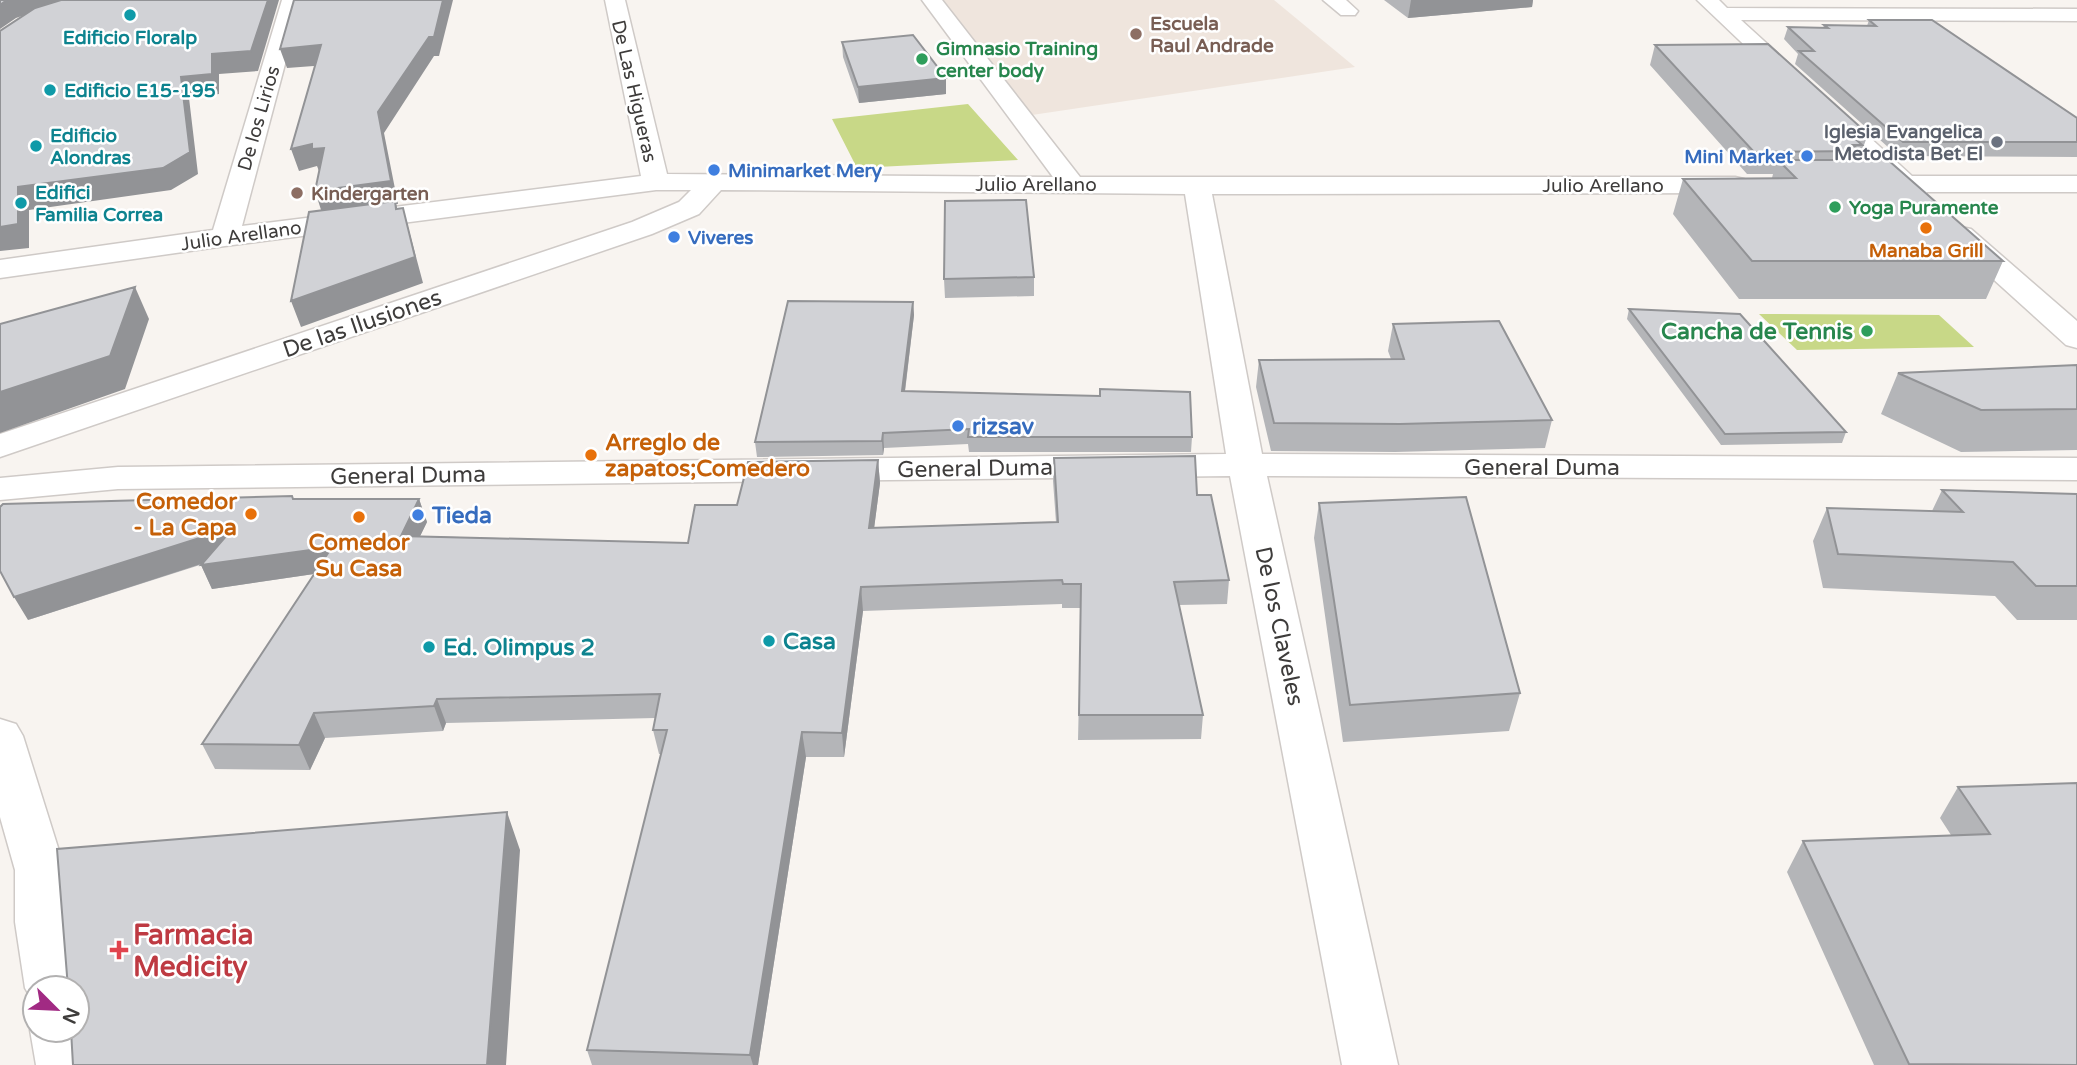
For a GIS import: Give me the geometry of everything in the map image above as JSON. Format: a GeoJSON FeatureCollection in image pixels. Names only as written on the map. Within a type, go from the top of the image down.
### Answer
{"type":"FeatureCollection","features":[{"type":"Feature","properties":{"kind":"street","name":"De los Lirios"},"geometry":{"type":"LineString","coordinates":[[225,236],[292,0]]}},
{"type":"Feature","properties":{"kind":"street","name":"De Las Higueras"},"geometry":{"type":"LineString","coordinates":[[615,0],[656,183]]}},
{"type":"Feature","properties":{"kind":"street"},"geometry":{"type":"LineString","coordinates":[[932,0],[1071,183]]}},
{"type":"Feature","properties":{"kind":"street"},"geometry":{"type":"LineString","coordinates":[[1714,7],[2077,15]]}},
{"type":"Feature","properties":{"kind":"street"},"geometry":{"type":"LineString","coordinates":[[1714,7],[2077,338]]}},
{"type":"Feature","properties":{"kind":"street","name":"De las Ilusiones"},"geometry":{"type":"LineString","coordinates":[[0,446],[642,228],[689,208],[714,182]]}},
{"type":"Feature","properties":{"kind":"street","name":"Julio Arellano"},"geometry":{"type":"LineString","coordinates":[[0,269],[225,236],[656,183],[1755,185]]}},
{"type":"Feature","properties":{"kind":"street"},"geometry":{"type":"LineString","coordinates":[[1837,184],[2077,184]]}},
{"type":"Feature","properties":{"kind":"street","name":"De los Claveles"},"geometry":{"type":"LineString","coordinates":[[1196,186],[1246,465],[1370,1065]]}},
{"type":"Feature","properties":{"kind":"street","name":"General Duma"},"geometry":{"type":"LineString","coordinates":[[0,489],[118,478],[1246,465],[2077,469]]}},
{"type":"Feature","properties":{"kind":"street"},"geometry":{"type":"LineString","coordinates":[[0,736],[40,870],[41,922],[50,974]]}},
{"type":"Feature","properties":{"kind":"street"},"geometry":{"type":"LineString","coordinates":[[60,1044],[64,1065]]}},
{"type":"Feature","properties":{"kind":"shaded area","name":"Escuela Raul Andrade"},"geometry":{"type":"Polygon","coordinates":[[[928,0],[1274,0],[1355,67],[1032,115],[928,0]]]}},
{"type":"Feature","properties":{"kind":"green space"},"geometry":{"type":"Polygon","coordinates":[[[968,104],[1018,160],[857,168],[832,119],[968,104]]]}},
{"type":"Feature","properties":{"kind":"green space","name":"Cancha de Tennis"},"geometry":{"type":"Polygon","coordinates":[[[1759,314],[1939,315],[1974,347],[1797,350],[1759,314]]]}},
{"type":"Feature","properties":{"kind":"building"},"geometry":{"type":"Polygon","coordinates":[[[61,0],[268,0],[251,51],[212,54],[212,74],[181,77],[190,152],[163,168],[18,187],[18,224],[0,227],[0,31],[35,8],[61,0]]]}},
{"type":"Feature","properties":{"kind":"building"},"geometry":{"type":"Polygon","coordinates":[[[294,0],[443,0],[434,37],[429,37],[378,112],[391,181],[315,191],[324,148],[312,149],[312,144],[291,149],[321,45],[280,49],[294,0]]]}},
{"type":"Feature","properties":{"kind":"building"},"geometry":{"type":"Polygon","coordinates":[[[1869,20],[1932,20],[2077,118],[2077,142],[1903,142],[1799,51],[1814,51],[1788,27],[1876,26],[1869,20]]]}},
{"type":"Feature","properties":{"kind":"building"},"geometry":{"type":"Polygon","coordinates":[[[913,35],[946,78],[858,87],[842,42],[913,35]]]}},
{"type":"Feature","properties":{"kind":"building"},"geometry":{"type":"Polygon","coordinates":[[[1768,44],[1868,134],[1850,134],[1862,145],[1853,145],[1860,151],[1754,152],[1655,45],[1768,44]]]}},
{"type":"Feature","properties":{"kind":"building"},"geometry":{"type":"Polygon","coordinates":[[[1778,160],[1888,160],[2003,261],[1752,261],[1683,179],[1796,178],[1778,160]]]}},
{"type":"Feature","properties":{"kind":"building"},"geometry":{"type":"Polygon","coordinates":[[[1026,200],[1034,277],[944,279],[945,201],[1026,200]]]}},
{"type":"Feature","properties":{"kind":"building"},"geometry":{"type":"Polygon","coordinates":[[[395,201],[396,209],[403,208],[415,257],[291,301],[309,212],[395,201]]]}},
{"type":"Feature","properties":{"kind":"building"},"geometry":{"type":"Polygon","coordinates":[[[135,287],[110,356],[0,392],[0,324],[135,287]]]}},
{"type":"Feature","properties":{"kind":"building"},"geometry":{"type":"Polygon","coordinates":[[[788,301],[913,302],[902,391],[1100,396],[1100,389],[1190,392],[1192,437],[968,437],[969,429],[883,433],[882,441],[755,442],[788,301]]]}},
{"type":"Feature","properties":{"kind":"building"},"geometry":{"type":"Polygon","coordinates":[[[1629,309],[1740,314],[1846,432],[1725,434],[1629,309]]]}},
{"type":"Feature","properties":{"kind":"building"},"geometry":{"type":"Polygon","coordinates":[[[1499,321],[1552,420],[1400,424],[1274,423],[1259,360],[1404,359],[1393,324],[1499,321]]]}},
{"type":"Feature","properties":{"kind":"building"},"geometry":{"type":"Polygon","coordinates":[[[2077,365],[2077,409],[1981,410],[1898,373],[2077,365]]]}},
{"type":"Feature","properties":{"kind":"building"},"geometry":{"type":"Polygon","coordinates":[[[1195,456],[1197,495],[1211,495],[1229,580],[1174,582],[1203,715],[1079,715],[1081,584],[1063,584],[1062,580],[861,587],[842,733],[802,732],[750,1055],[587,1050],[667,730],[653,730],[660,694],[437,699],[434,706],[314,713],[299,745],[202,744],[332,547],[201,565],[234,527],[14,597],[0,571],[0,507],[3,504],[292,496],[293,499],[419,499],[401,536],[688,543],[695,505],[737,505],[748,462],[878,460],[869,528],[1058,522],[1054,458],[1195,456]]]}},
{"type":"Feature","properties":{"kind":"building"},"geometry":{"type":"Polygon","coordinates":[[[1942,490],[2077,494],[2077,586],[2036,586],[2013,562],[1838,554],[1827,508],[1963,512],[1942,490]]]}},
{"type":"Feature","properties":{"kind":"building"},"geometry":{"type":"Polygon","coordinates":[[[1466,497],[1520,693],[1350,705],[1319,503],[1466,497]]]}},
{"type":"Feature","properties":{"kind":"building"},"geometry":{"type":"Polygon","coordinates":[[[2077,783],[2077,1065],[1909,1064],[1803,841],[1990,834],[1958,787],[2077,783]]]}},
{"type":"Feature","properties":{"kind":"building"},"geometry":{"type":"Polygon","coordinates":[[[507,812],[487,1065],[73,1065],[72,1044],[91,1044],[91,974],[67,974],[57,849],[507,812]]]}},
{"type":"Feature","properties":{"kind":"place","name":"Edificio Floralp"},"geometry":{"type":"Point","coordinates":[130,15]}},
{"type":"Feature","properties":{"kind":"place","name":"Escuela Raul Andrade"},"geometry":{"type":"Point","coordinates":[1136,34]}},
{"type":"Feature","properties":{"kind":"place","name":"Gimnasio Training center body"},"geometry":{"type":"Point","coordinates":[922,59]}},
{"type":"Feature","properties":{"kind":"place","name":"Edificio E15-195"},"geometry":{"type":"Point","coordinates":[50,90]}},
{"type":"Feature","properties":{"kind":"place","name":"Iglesia Evangelica Metodista Bet El"},"geometry":{"type":"Point","coordinates":[1997,142]}},
{"type":"Feature","properties":{"kind":"place","name":"Edificio Alondras"},"geometry":{"type":"Point","coordinates":[36,146]}},
{"type":"Feature","properties":{"kind":"place","name":"Mini Market"},"geometry":{"type":"Point","coordinates":[1807,156]}},
{"type":"Feature","properties":{"kind":"place","name":"Minimarket Mery"},"geometry":{"type":"Point","coordinates":[714,170]}},
{"type":"Feature","properties":{"kind":"place","name":"Kindergarten"},"geometry":{"type":"Point","coordinates":[297,193]}},
{"type":"Feature","properties":{"kind":"place","name":"Edifici Familia Correa"},"geometry":{"type":"Point","coordinates":[21,203]}},
{"type":"Feature","properties":{"kind":"place","name":"Yoga Puramente"},"geometry":{"type":"Point","coordinates":[1835,207]}},
{"type":"Feature","properties":{"kind":"place","name":"Manaba Grill"},"geometry":{"type":"Point","coordinates":[1926,228]}},
{"type":"Feature","properties":{"kind":"place","name":"Viveres"},"geometry":{"type":"Point","coordinates":[674,237]}},
{"type":"Feature","properties":{"kind":"place","name":"Cancha de Tennis"},"geometry":{"type":"Point","coordinates":[1867,331]}},
{"type":"Feature","properties":{"kind":"place","name":"rizsav"},"geometry":{"type":"Point","coordinates":[958,426]}},
{"type":"Feature","properties":{"kind":"place","name":"Arreglo de zapatos;Comedero"},"geometry":{"type":"Point","coordinates":[591,455]}},
{"type":"Feature","properties":{"kind":"place","name":"Comedor - La Capa"},"geometry":{"type":"Point","coordinates":[251,514]}},
{"type":"Feature","properties":{"kind":"place","name":"Tieda"},"geometry":{"type":"Point","coordinates":[418,515]}},
{"type":"Feature","properties":{"kind":"place","name":"Comedor Su Casa"},"geometry":{"type":"Point","coordinates":[359,517]}},
{"type":"Feature","properties":{"kind":"place","name":"Casa"},"geometry":{"type":"Point","coordinates":[769,641]}},
{"type":"Feature","properties":{"kind":"place","name":"Ed. Olimpus 2"},"geometry":{"type":"Point","coordinates":[429,647]}},
{"type":"Feature","properties":{"kind":"place","name":"Farmacia Medicity"},"geometry":{"type":"Point","coordinates":[119,950]}}]}
